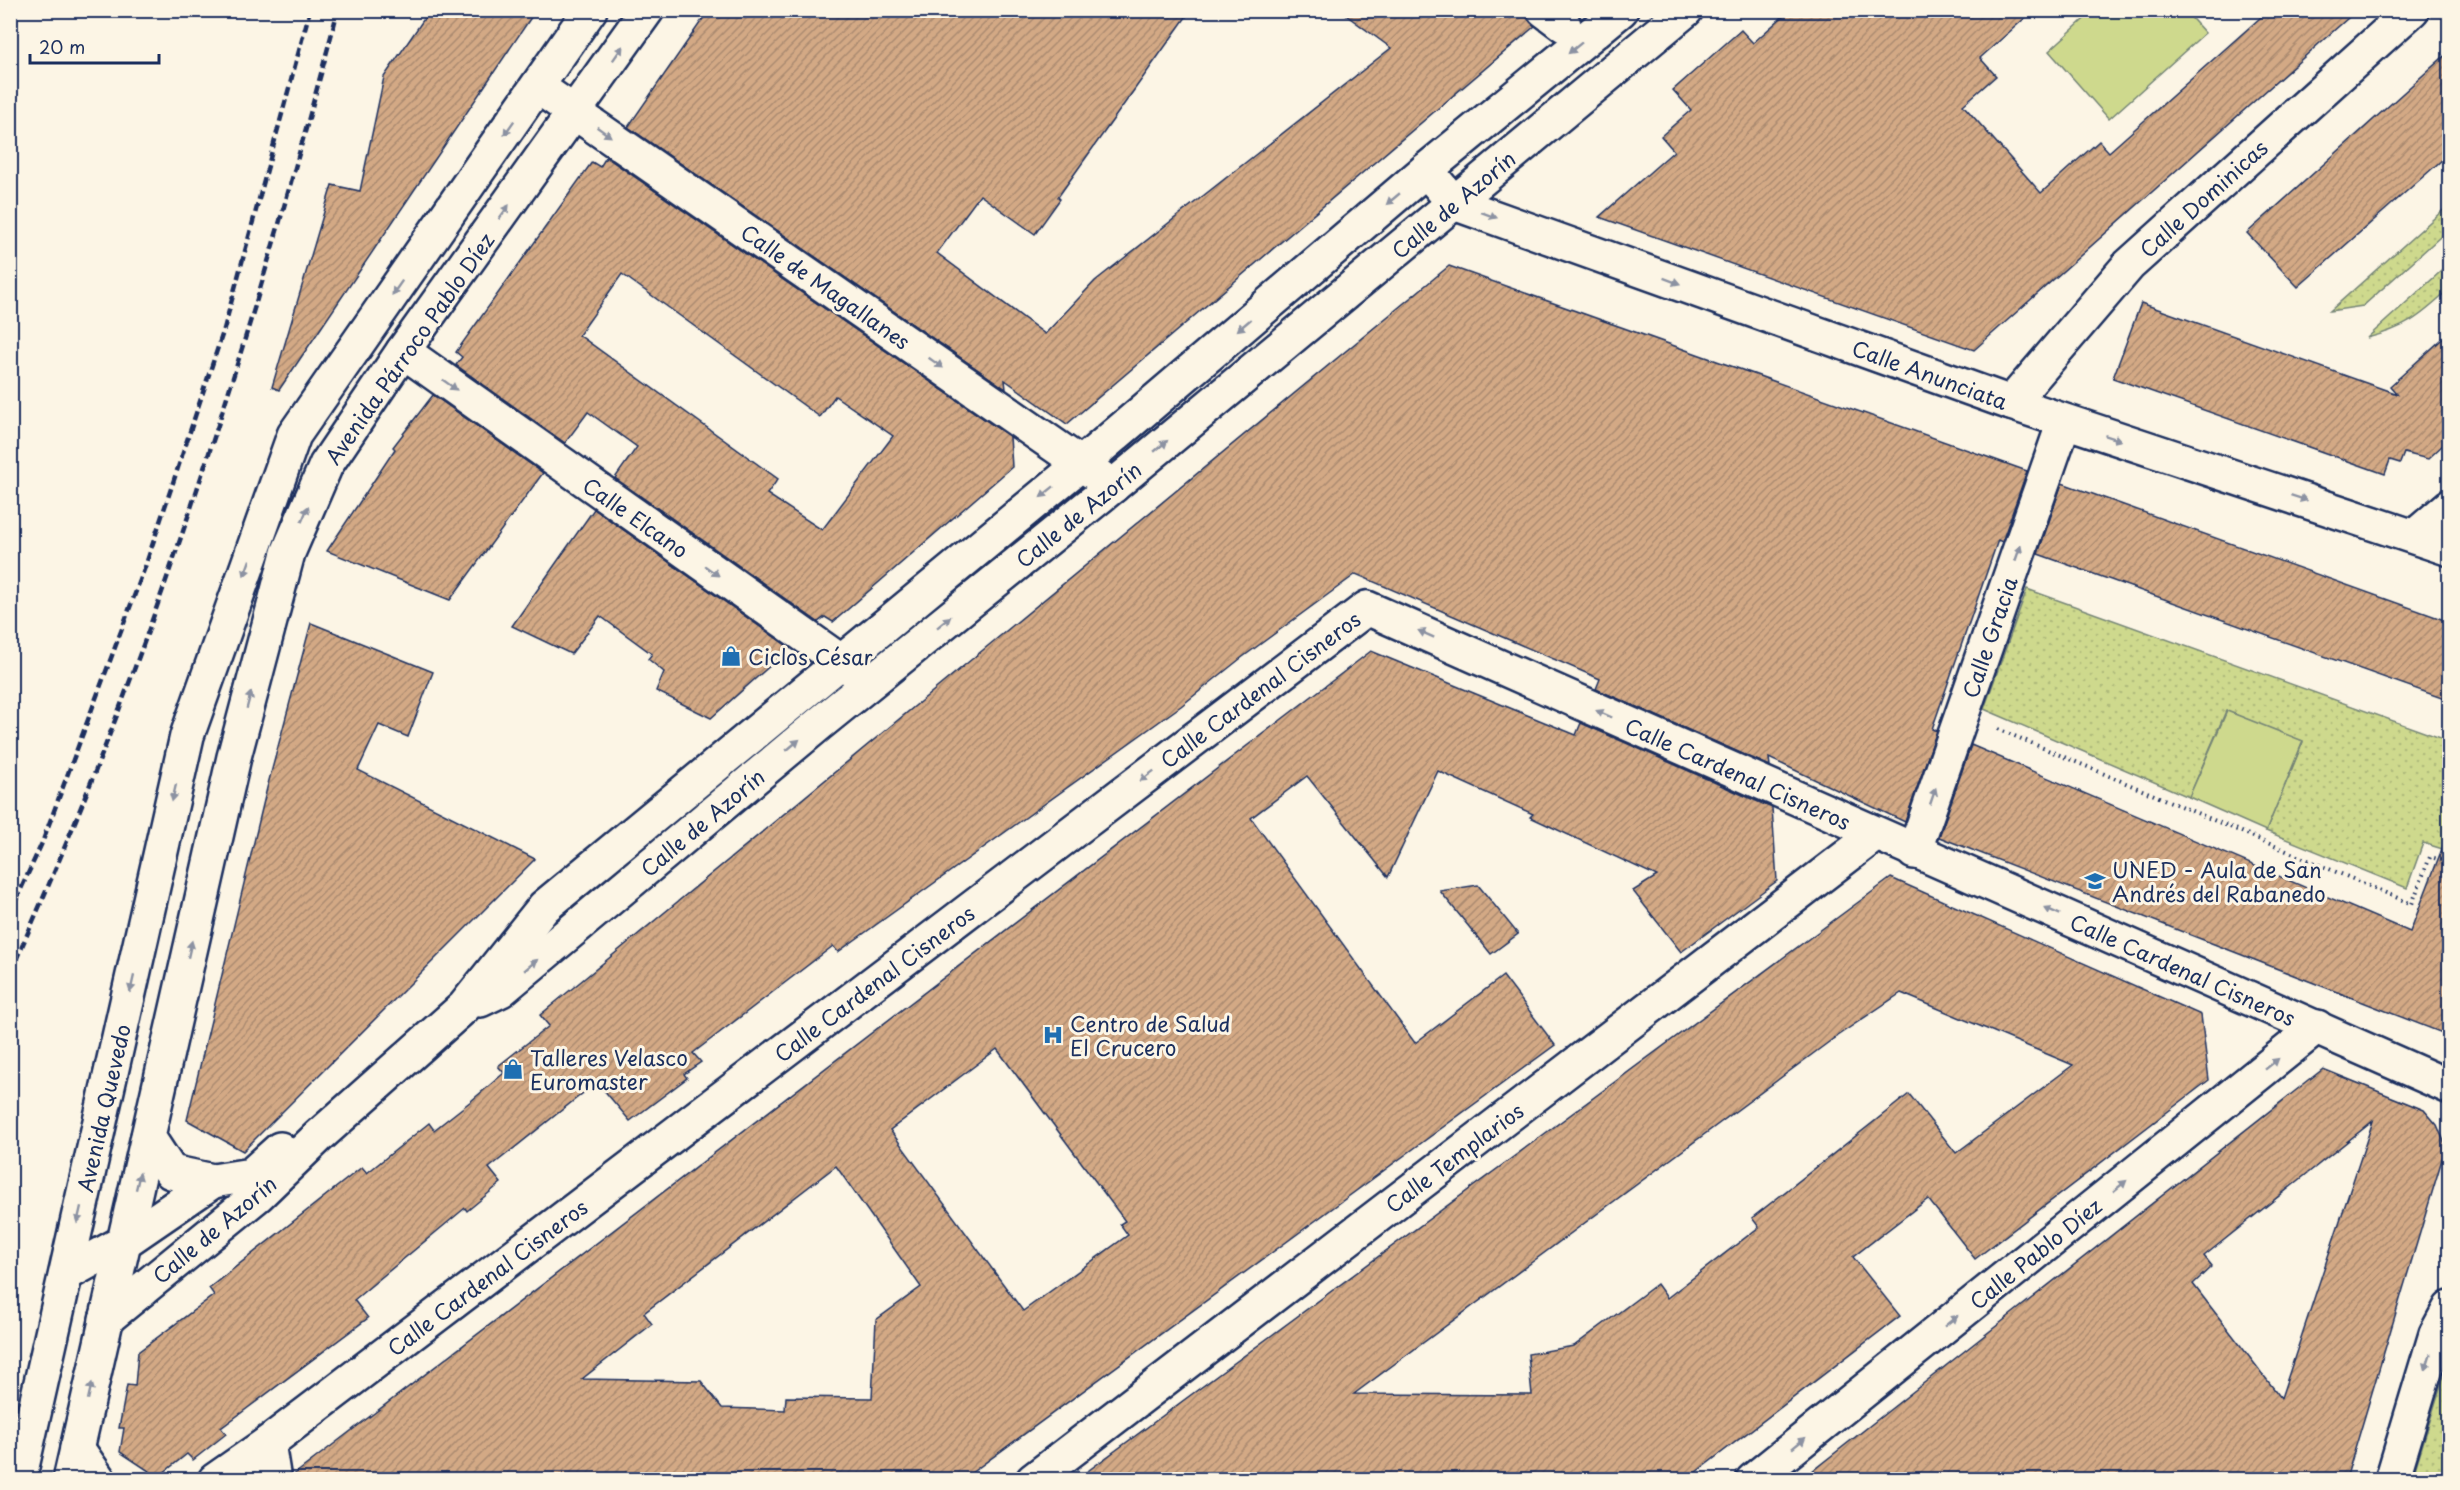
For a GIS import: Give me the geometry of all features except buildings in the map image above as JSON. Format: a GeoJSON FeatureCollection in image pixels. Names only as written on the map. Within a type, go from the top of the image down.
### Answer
{"type":"FeatureCollection","features":[{"type":"Feature","properties":{"kind":"street","name":"Avenida Párroco Pablo Díez"},"geometry":{"type":"LineString","coordinates":[[187,736],[294,435],[590,10]]}},
{"type":"Feature","properties":{"kind":"street","name":"Avenida Párroco Pablo Díez"},"geometry":{"type":"LineString","coordinates":[[148,1137],[234,757],[288,553],[326,465],[403,351],[577,113],[647,10]]}},
{"type":"Feature","properties":{"kind":"street","name":"Calle de Azorín"},"geometry":{"type":"LineString","coordinates":[[106,1319],[258,1195],[319,1136],[464,1006],[544,907],[1081,464],[1426,170],[1621,10]]}},
{"type":"Feature","properties":{"kind":"street","name":"Calle de Azorín"},"geometry":{"type":"LineString","coordinates":[[464,1006],[501,990],[870,682],[1113,486],[1686,10]]}},
{"type":"Feature","properties":{"kind":"street","name":"Calle Dominicas"},"geometry":{"type":"LineString","coordinates":[[2011,404],[2129,265],[2412,10]]}},
{"type":"Feature","properties":{"kind":"street","name":"Calle de Magallanes"},"geometry":{"type":"LineString","coordinates":[[538,87],[1113,486]]}},
{"type":"Feature","properties":{"kind":"street","name":"Calle Anunciata"},"geometry":{"type":"LineString","coordinates":[[1426,170],[1454,202],[2011,404],[2450,549]]}},
{"type":"Feature","properties":{"kind":"street","name":"Calle Elcano"},"geometry":{"type":"LineString","coordinates":[[403,351],[870,682]]}},
{"type":"Feature","properties":{"kind":"street","name":"Calle Gracia"},"geometry":{"type":"LineString","coordinates":[[1914,852],[2064,422]]}},
{"type":"Feature","properties":{"kind":"street"},"geometry":{"type":"LineString","coordinates":[[2415,536],[2450,506]]}},
{"type":"Feature","properties":{"kind":"street","name":"Calle Cardenal Cisneros"},"geometry":{"type":"LineString","coordinates":[[215,1479],[268,1443],[1367,608],[1914,852],[2450,1087]]}},
{"type":"Feature","properties":{"kind":"street","name":"Avenida Quevedo"},"geometry":{"type":"LineString","coordinates":[[19,1479],[187,736]]}},
{"type":"Feature","properties":{"kind":"street","name":"Calle Templarios"},"geometry":{"type":"LineString","coordinates":[[1032,1479],[1876,834]]}},
{"type":"Feature","properties":{"kind":"street","name":"Calle Pablo Díez"},"geometry":{"type":"LineString","coordinates":[[1753,1479],[2317,1027]]}},
{"type":"Feature","properties":{"kind":"street","name":"Calle de Azorín"},"geometry":{"type":"LineString","coordinates":[[148,1137],[171,1172],[213,1181],[251,1175],[280,1149],[319,1136]]}},
{"type":"Feature","properties":{"kind":"street"},"geometry":{"type":"LineString","coordinates":[[70,1479],[148,1137]]}},
{"type":"Feature","properties":{"kind":"street"},"geometry":{"type":"LineString","coordinates":[[66,1275],[124,1242],[213,1181]]}},
{"type":"Feature","properties":{"kind":"street"},"geometry":{"type":"LineString","coordinates":[[2392,1479],[2436,1334],[2450,1308]]}},
{"type":"Feature","properties":{"kind":"street"},"geometry":{"type":"LineString","coordinates":[[36,1407],[39,1469],[49,1479]]}},
{"type":"Feature","properties":{"kind":"street"},"geometry":{"type":"LineString","coordinates":[[268,1443],[274,1479]]}},
{"type":"Feature","properties":{"kind":"street"},"geometry":{"type":"LineString","coordinates":[[77,1448],[99,1479]]}},
{"type":"Feature","properties":{"kind":"path"},"geometry":{"type":"LineString","coordinates":[[1997,728],[2412,904],[2430,857],[2450,862]]}},
{"type":"Feature","properties":{"kind":"green space"},"geometry":{"type":"Polygon","coordinates":[[[2093,11],[2185,11],[2205,33],[2109,119],[2049,51],[2093,11]]]}},
{"type":"Feature","properties":{"kind":"green space"},"geometry":{"type":"Polygon","coordinates":[[[2449,205],[2449,229],[2363,306],[2330,311],[2449,205]]]}},
{"type":"Feature","properties":{"kind":"green space"},"geometry":{"type":"Polygon","coordinates":[[[2449,264],[2449,290],[2421,314],[2402,326],[2367,338],[2449,264]]]}},
{"type":"Feature","properties":{"kind":"green space"},"geometry":{"type":"Polygon","coordinates":[[[2027,589],[2449,741],[2449,851],[2423,843],[2407,888],[2266,831],[2303,742],[2226,711],[2189,797],[1984,709],[2027,589]]]}},
{"type":"Feature","properties":{"kind":"green space"},"geometry":{"type":"Polygon","coordinates":[[[2227,711],[2303,741],[2266,831],[2189,797],[2227,711]]]}},
{"type":"Feature","properties":{"kind":"green space"},"geometry":{"type":"Polygon","coordinates":[[[2445,1372],[2450,1378],[2449,1479],[2412,1479],[2445,1372]]]}},
{"type":"Feature","properties":{"kind":"railway"},"geometry":{"type":"LineString","coordinates":[[10,913],[42,843],[145,567],[224,329],[310,10]]}},
{"type":"Feature","properties":{"kind":"railway"},"geometry":{"type":"LineString","coordinates":[[10,973],[61,856],[108,738],[194,499],[270,256],[338,10]]}},
{"type":"Feature","properties":{"kind":"place","name":"Ciclos César"},"geometry":{"type":"Point","coordinates":[731,656]}},
{"type":"Feature","properties":{"kind":"place","name":"UNED - Aula de San Andrés del Rabanedo"},"geometry":{"type":"Point","coordinates":[2095,881]}},
{"type":"Feature","properties":{"kind":"place","name":"Centro de Salud El Crucero"},"geometry":{"type":"Point","coordinates":[1053,1035]}},
{"type":"Feature","properties":{"kind":"place","name":"Talleres Velasco Euromaster"},"geometry":{"type":"Point","coordinates":[513,1069]}}]}
